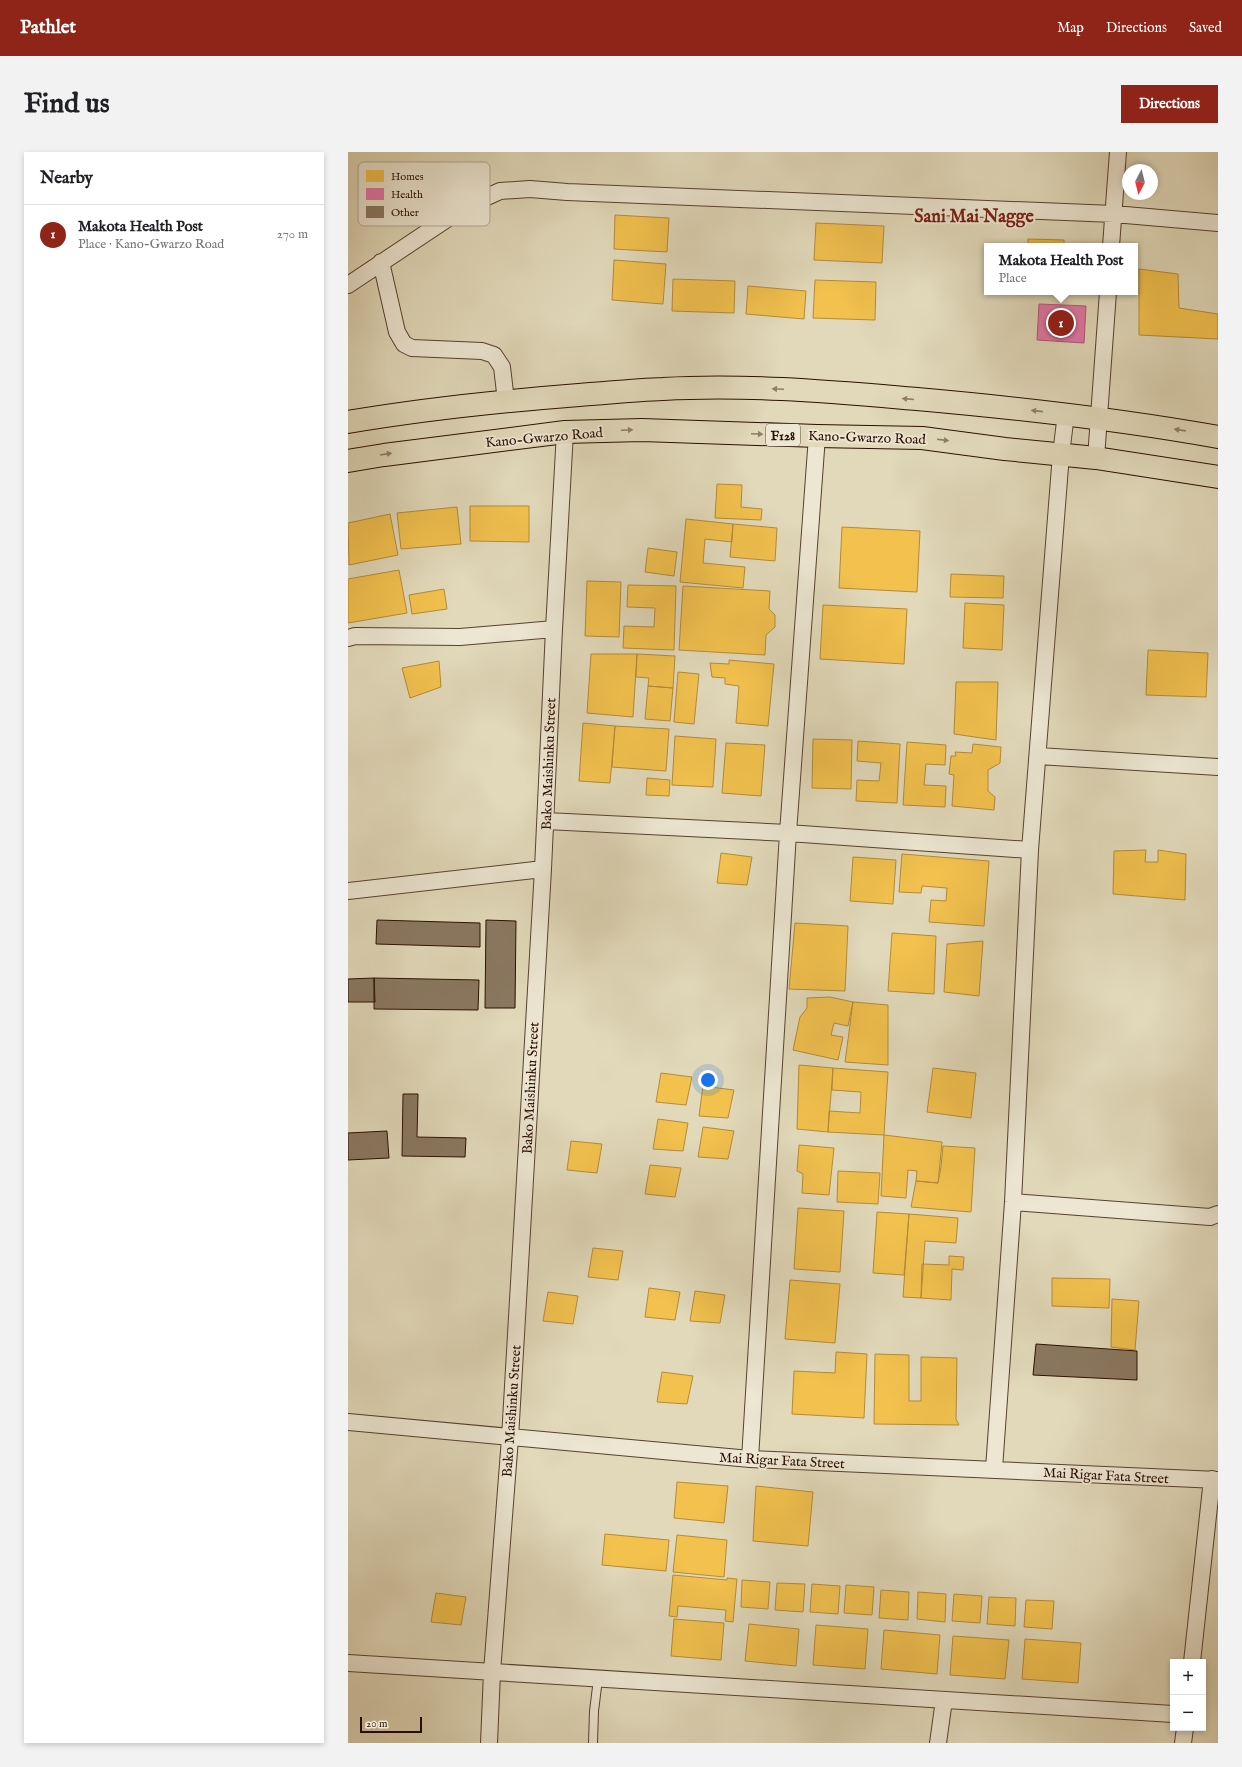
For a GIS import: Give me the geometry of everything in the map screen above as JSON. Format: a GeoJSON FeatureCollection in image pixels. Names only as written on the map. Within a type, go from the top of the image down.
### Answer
{"type":"FeatureCollection","features":[{"type":"Feature","properties":{"kind":"main road"},"geometry":{"type":"LineString","coordinates":[[348,422],[506,401],[664,388],[735,388],[832,392],[1066,414],[1218,437]]}},
{"type":"Feature","properties":{"kind":"main road","name":"Kano-Gwarzo Road"},"geometry":{"type":"LineString","coordinates":[[348,461],[565,432],[642,430],[922,438],[1096,458],[1218,477]]}},
{"type":"Feature","properties":{"kind":"street"},"geometry":{"type":"LineString","coordinates":[[1111,243],[1118,152]]}},
{"type":"Feature","properties":{"kind":"street"},"geometry":{"type":"LineString","coordinates":[[490,196],[500,191],[530,189],[567,192],[1114,214],[1218,223]]}},
{"type":"Feature","properties":{"kind":"street"},"geometry":{"type":"LineString","coordinates":[[348,285],[437,226]]}},
{"type":"Feature","properties":{"kind":"street"},"geometry":{"type":"LineString","coordinates":[[381,262],[397,332],[404,344],[412,348],[482,351],[494,355],[502,367],[506,401]]}},
{"type":"Feature","properties":{"kind":"street"},"geometry":{"type":"LineString","coordinates":[[1096,458],[1108,295]]}},
{"type":"Feature","properties":{"kind":"street"},"geometry":{"type":"LineString","coordinates":[[994,1470],[1013,1202],[1030,850],[1061,454],[1066,414]]}},
{"type":"Feature","properties":{"kind":"street","name":"Bako Maishinku Street"},"geometry":{"type":"LineString","coordinates":[[489,1743],[492,1672],[510,1438],[546,821],[554,629],[565,432]]}},
{"type":"Feature","properties":{"kind":"street"},"geometry":{"type":"LineString","coordinates":[[750,1459],[788,833],[817,436]]}},
{"type":"Feature","properties":{"kind":"street"},"geometry":{"type":"LineString","coordinates":[[348,638],[355,636],[460,637],[554,629]]}},
{"type":"Feature","properties":{"kind":"street"},"geometry":{"type":"LineString","coordinates":[[1038,756],[1218,767]]}},
{"type":"Feature","properties":{"kind":"street"},"geometry":{"type":"LineString","coordinates":[[546,821],[788,833],[1030,850]]}},
{"type":"Feature","properties":{"kind":"street"},"geometry":{"type":"LineString","coordinates":[[348,892],[543,869]]}},
{"type":"Feature","properties":{"kind":"street"},"geometry":{"type":"LineString","coordinates":[[1013,1202],[1210,1217],[1218,1214]]}},
{"type":"Feature","properties":{"kind":"street","name":"Mai Rigar Fata Street"},"geometry":{"type":"LineString","coordinates":[[348,1422],[750,1459],[1215,1480]]}},
{"type":"Feature","properties":{"kind":"street"},"geometry":{"type":"LineString","coordinates":[[1192,1659],[1215,1480]]}},
{"type":"Feature","properties":{"kind":"street"},"geometry":{"type":"LineString","coordinates":[[348,1663],[1170,1714]]}},
{"type":"Feature","properties":{"kind":"street"},"geometry":{"type":"LineString","coordinates":[[938,1743],[944,1700]]}},
{"type":"Feature","properties":{"kind":"street"},"geometry":{"type":"LineString","coordinates":[[1183,1743],[1185,1731]]}},
{"type":"Feature","properties":{"kind":"lane"},"geometry":{"type":"LineString","coordinates":[[593,1743],[594,1711],[598,1679]]}},
{"type":"Feature","properties":{"kind":"building: Homes"},"geometry":{"type":"Polygon","coordinates":[[[615,215],[669,218],[667,252],[614,249],[615,215]]]}},
{"type":"Feature","properties":{"kind":"building: Homes"},"geometry":{"type":"Polygon","coordinates":[[[816,223],[884,226],[882,263],[814,260],[816,223]]]}},
{"type":"Feature","properties":{"kind":"building: Homes"},"geometry":{"type":"Polygon","coordinates":[[[1028,239],[1064,240],[1064,243],[1028,243],[1028,239]]]}},
{"type":"Feature","properties":{"kind":"building: Homes"},"geometry":{"type":"Polygon","coordinates":[[[614,260],[666,264],[663,304],[612,300],[614,260]]]}},
{"type":"Feature","properties":{"kind":"building: Homes"},"geometry":{"type":"Polygon","coordinates":[[[1139,269],[1178,274],[1179,308],[1218,314],[1218,339],[1139,335],[1139,269]]]}},
{"type":"Feature","properties":{"kind":"building: Homes"},"geometry":{"type":"Polygon","coordinates":[[[673,279],[735,281],[734,313],[672,311],[673,279]]]}},
{"type":"Feature","properties":{"kind":"building: Homes"},"geometry":{"type":"Polygon","coordinates":[[[815,280],[876,282],[875,320],[813,318],[815,280]]]}},
{"type":"Feature","properties":{"kind":"building: Homes"},"geometry":{"type":"Polygon","coordinates":[[[748,286],[806,291],[804,319],[746,314],[748,286]]]}},
{"type":"Feature","properties":{"kind":"building: Homes"},"geometry":{"type":"Polygon","coordinates":[[[717,484],[742,485],[741,507],[762,509],[761,520],[715,518],[717,484]]]}},
{"type":"Feature","properties":{"kind":"building: Homes"},"geometry":{"type":"Polygon","coordinates":[[[470,506],[529,506],[529,542],[470,541],[470,506]]]}},
{"type":"Feature","properties":{"kind":"building: Homes"},"geometry":{"type":"Polygon","coordinates":[[[457,507],[461,544],[401,549],[397,513],[457,507]]]}},
{"type":"Feature","properties":{"kind":"building: Homes"},"geometry":{"type":"Polygon","coordinates":[[[390,514],[398,555],[349,565],[348,523],[390,514]]]}},
{"type":"Feature","properties":{"kind":"building: Homes"},"geometry":{"type":"Polygon","coordinates":[[[686,519],[733,524],[732,542],[705,539],[703,563],[745,567],[743,588],[680,582],[686,519]]]}},
{"type":"Feature","properties":{"kind":"building: Homes"},"geometry":{"type":"Polygon","coordinates":[[[733,524],[777,528],[775,561],[730,557],[733,524]]]}},
{"type":"Feature","properties":{"kind":"building: Homes"},"geometry":{"type":"Polygon","coordinates":[[[842,527],[920,531],[917,592],[839,588],[842,527]]]}},
{"type":"Feature","properties":{"kind":"building: Homes"},"geometry":{"type":"Polygon","coordinates":[[[648,548],[677,552],[674,576],[645,572],[648,548]]]}},
{"type":"Feature","properties":{"kind":"building: Homes"},"geometry":{"type":"Polygon","coordinates":[[[399,570],[407,613],[348,623],[348,579],[399,570]]]}},
{"type":"Feature","properties":{"kind":"building: Homes"},"geometry":{"type":"Polygon","coordinates":[[[951,574],[1004,576],[1003,598],[950,597],[951,574]]]}},
{"type":"Feature","properties":{"kind":"building: Homes"},"geometry":{"type":"Polygon","coordinates":[[[587,581],[621,582],[619,637],[585,636],[587,581]]]}},
{"type":"Feature","properties":{"kind":"building: Homes"},"geometry":{"type":"Polygon","coordinates":[[[628,585],[676,586],[674,650],[623,648],[624,626],[654,627],[655,608],[627,607],[628,585]]]}},
{"type":"Feature","properties":{"kind":"building: Homes"},"geometry":{"type":"Polygon","coordinates":[[[683,586],[770,591],[769,609],[775,615],[775,627],[766,635],[765,655],[679,650],[683,586]]]}},
{"type":"Feature","properties":{"kind":"building: Homes"},"geometry":{"type":"Polygon","coordinates":[[[444,589],[447,609],[412,614],[409,595],[444,589]]]}},
{"type":"Feature","properties":{"kind":"building: Homes"},"geometry":{"type":"Polygon","coordinates":[[[965,603],[1004,605],[1002,650],[963,648],[965,603]]]}},
{"type":"Feature","properties":{"kind":"building: Homes"},"geometry":{"type":"Polygon","coordinates":[[[823,605],[907,609],[904,664],[820,659],[823,605]]]}},
{"type":"Feature","properties":{"kind":"building: Homes"},"geometry":{"type":"Polygon","coordinates":[[[1148,650],[1208,653],[1206,697],[1146,695],[1148,650]]]}},
{"type":"Feature","properties":{"kind":"building: Homes"},"geometry":{"type":"Polygon","coordinates":[[[591,654],[637,654],[633,717],[587,713],[591,654]]]}},
{"type":"Feature","properties":{"kind":"building: Homes"},"geometry":{"type":"Polygon","coordinates":[[[637,654],[675,656],[673,688],[648,686],[649,678],[636,677],[637,654]]]}},
{"type":"Feature","properties":{"kind":"building: Homes"},"geometry":{"type":"Polygon","coordinates":[[[729,660],[774,664],[768,726],[736,723],[739,686],[725,684],[725,678],[712,677],[710,663],[729,664],[729,660]]]}},
{"type":"Feature","properties":{"kind":"building: Homes"},"geometry":{"type":"Polygon","coordinates":[[[439,661],[441,687],[410,698],[402,668],[439,661]]]}},
{"type":"Feature","properties":{"kind":"building: Homes"},"geometry":{"type":"Polygon","coordinates":[[[678,672],[699,674],[694,724],[674,722],[678,672]]]}},
{"type":"Feature","properties":{"kind":"building: Homes"},"geometry":{"type":"Polygon","coordinates":[[[956,682],[998,682],[996,740],[954,734],[956,682]]]}},
{"type":"Feature","properties":{"kind":"building: Homes"},"geometry":{"type":"Polygon","coordinates":[[[648,686],[673,688],[670,721],[645,719],[648,686]]]}},
{"type":"Feature","properties":{"kind":"building: Homes"},"geometry":{"type":"Polygon","coordinates":[[[583,723],[615,726],[610,783],[579,781],[583,723]]]}},
{"type":"Feature","properties":{"kind":"building: Homes"},"geometry":{"type":"Polygon","coordinates":[[[615,726],[669,729],[666,771],[612,767],[615,726]]]}},
{"type":"Feature","properties":{"kind":"building: Homes"},"geometry":{"type":"Polygon","coordinates":[[[675,736],[716,739],[713,787],[672,785],[675,736]]]}},
{"type":"Feature","properties":{"kind":"building: Homes"},"geometry":{"type":"Polygon","coordinates":[[[813,739],[852,740],[851,789],[812,788],[813,739]]]}},
{"type":"Feature","properties":{"kind":"building: Homes"},"geometry":{"type":"Polygon","coordinates":[[[858,741],[900,744],[897,803],[856,801],[857,780],[879,781],[881,763],[857,761],[858,741]]]}},
{"type":"Feature","properties":{"kind":"building: Homes"},"geometry":{"type":"Polygon","coordinates":[[[907,742],[946,745],[945,765],[926,764],[924,785],[946,786],[945,807],[903,805],[907,742]]]}},
{"type":"Feature","properties":{"kind":"building: Homes"},"geometry":{"type":"Polygon","coordinates":[[[726,743],[765,745],[761,796],[722,793],[726,743]]]}},
{"type":"Feature","properties":{"kind":"building: Homes"},"geometry":{"type":"Polygon","coordinates":[[[973,744],[1001,747],[1000,763],[988,770],[988,791],[995,797],[994,810],[952,806],[954,775],[949,774],[951,756],[956,756],[955,752],[972,753],[973,744]]]}},
{"type":"Feature","properties":{"kind":"building: Homes"},"geometry":{"type":"Polygon","coordinates":[[[647,778],[670,780],[669,796],[646,795],[647,778]]]}},
{"type":"Feature","properties":{"kind":"building: Homes"},"geometry":{"type":"Polygon","coordinates":[[[1146,850],[1145,862],[1158,862],[1158,850],[1186,854],[1185,900],[1113,894],[1114,851],[1146,850]]]}},
{"type":"Feature","properties":{"kind":"building: Homes"},"geometry":{"type":"Polygon","coordinates":[[[721,853],[752,857],[747,885],[717,883],[721,853]]]}},
{"type":"Feature","properties":{"kind":"building: Homes"},"geometry":{"type":"Polygon","coordinates":[[[902,854],[989,861],[984,926],[929,922],[931,900],[946,901],[947,888],[922,886],[921,893],[899,892],[902,854]]]}},
{"type":"Feature","properties":{"kind":"building: Homes"},"geometry":{"type":"Polygon","coordinates":[[[853,857],[896,860],[893,904],[850,901],[853,857]]]}},
{"type":"Feature","properties":{"kind":"building: Homes"},"geometry":{"type":"Polygon","coordinates":[[[795,923],[848,926],[845,991],[789,989],[795,923]]]}},
{"type":"Feature","properties":{"kind":"building: Homes"},"geometry":{"type":"Polygon","coordinates":[[[892,933],[936,936],[934,994],[888,991],[892,933]]]}},
{"type":"Feature","properties":{"kind":"building: Homes"},"geometry":{"type":"Polygon","coordinates":[[[983,941],[979,996],[944,992],[947,944],[983,941]]]}},
{"type":"Feature","properties":{"kind":"building: Homes"},"geometry":{"type":"Polygon","coordinates":[[[830,997],[853,1002],[848,1026],[834,1023],[831,1035],[843,1037],[838,1060],[793,1050],[800,1017],[807,1008],[807,998],[830,997]]]}},
{"type":"Feature","properties":{"kind":"building: Homes"},"geometry":{"type":"Polygon","coordinates":[[[853,1002],[888,1005],[888,1065],[845,1062],[853,1002]]]}},
{"type":"Feature","properties":{"kind":"building: Homes"},"geometry":{"type":"Polygon","coordinates":[[[799,1065],[833,1068],[828,1132],[797,1129],[799,1065]]]}},
{"type":"Feature","properties":{"kind":"building: Homes"},"geometry":{"type":"Polygon","coordinates":[[[833,1068],[888,1072],[884,1135],[828,1132],[829,1111],[860,1113],[861,1092],[832,1090],[833,1068]]]}},
{"type":"Feature","properties":{"kind":"building: Homes"},"geometry":{"type":"Polygon","coordinates":[[[933,1068],[976,1073],[971,1118],[927,1112],[933,1068]]]}},
{"type":"Feature","properties":{"kind":"building: Homes"},"geometry":{"type":"Polygon","coordinates":[[[661,1073],[692,1077],[686,1105],[656,1102],[661,1073]]]}},
{"type":"Feature","properties":{"kind":"building: Homes"},"geometry":{"type":"Polygon","coordinates":[[[703,1086],[734,1090],[728,1118],[699,1116],[703,1086]]]}},
{"type":"Feature","properties":{"kind":"building: Homes"},"geometry":{"type":"Polygon","coordinates":[[[658,1119],[688,1123],[683,1151],[653,1149],[658,1119]]]}},
{"type":"Feature","properties":{"kind":"building: Homes"},"geometry":{"type":"Polygon","coordinates":[[[703,1127],[734,1131],[728,1159],[698,1157],[703,1127]]]}},
{"type":"Feature","properties":{"kind":"building: Homes"},"geometry":{"type":"Polygon","coordinates":[[[884,1135],[942,1142],[938,1183],[916,1181],[917,1171],[908,1170],[906,1198],[881,1196],[884,1135]]]}},
{"type":"Feature","properties":{"kind":"building: Homes"},"geometry":{"type":"Polygon","coordinates":[[[571,1141],[602,1144],[597,1173],[567,1170],[571,1141]]]}},
{"type":"Feature","properties":{"kind":"building: Homes"},"geometry":{"type":"Polygon","coordinates":[[[799,1145],[834,1148],[829,1195],[802,1193],[803,1174],[797,1171],[799,1145]]]}},
{"type":"Feature","properties":{"kind":"building: Homes"},"geometry":{"type":"Polygon","coordinates":[[[943,1146],[975,1148],[971,1212],[911,1207],[916,1181],[938,1183],[943,1146]]]}},
{"type":"Feature","properties":{"kind":"building: Homes"},"geometry":{"type":"Polygon","coordinates":[[[650,1165],[681,1168],[675,1197],[645,1194],[650,1165]]]}},
{"type":"Feature","properties":{"kind":"building: Homes"},"geometry":{"type":"Polygon","coordinates":[[[838,1171],[880,1173],[878,1204],[837,1202],[838,1171]]]}},
{"type":"Feature","properties":{"kind":"building: Homes"},"geometry":{"type":"Polygon","coordinates":[[[798,1208],[844,1211],[840,1272],[794,1269],[798,1208]]]}},
{"type":"Feature","properties":{"kind":"building: Homes"},"geometry":{"type":"Polygon","coordinates":[[[877,1212],[909,1214],[904,1275],[873,1273],[877,1212]]]}},
{"type":"Feature","properties":{"kind":"building: Homes"},"geometry":{"type":"Polygon","coordinates":[[[909,1214],[958,1218],[956,1243],[925,1241],[921,1298],[903,1297],[909,1214]]]}},
{"type":"Feature","properties":{"kind":"building: Homes"},"geometry":{"type":"Polygon","coordinates":[[[593,1248],[623,1251],[618,1280],[588,1277],[593,1248]]]}},
{"type":"Feature","properties":{"kind":"building: Homes"},"geometry":{"type":"Polygon","coordinates":[[[949,1256],[964,1257],[963,1270],[952,1269],[951,1300],[921,1298],[922,1264],[949,1265],[949,1256]]]}},
{"type":"Feature","properties":{"kind":"building: Homes"},"geometry":{"type":"Polygon","coordinates":[[[1052,1278],[1110,1279],[1109,1308],[1052,1306],[1052,1278]]]}},
{"type":"Feature","properties":{"kind":"building: Homes"},"geometry":{"type":"Polygon","coordinates":[[[790,1280],[840,1284],[835,1343],[785,1339],[790,1280]]]}},
{"type":"Feature","properties":{"kind":"building: Homes"},"geometry":{"type":"Polygon","coordinates":[[[649,1288],[680,1292],[675,1320],[645,1317],[649,1288]]]}},
{"type":"Feature","properties":{"kind":"building: Homes"},"geometry":{"type":"Polygon","coordinates":[[[695,1291],[725,1295],[720,1323],[690,1321],[695,1291]]]}},
{"type":"Feature","properties":{"kind":"building: Homes"},"geometry":{"type":"Polygon","coordinates":[[[548,1292],[578,1296],[573,1324],[543,1321],[548,1292]]]}},
{"type":"Feature","properties":{"kind":"building: Homes"},"geometry":{"type":"Polygon","coordinates":[[[1112,1299],[1139,1301],[1135,1350],[1111,1347],[1112,1299]]]}},
{"type":"Feature","properties":{"kind":"building: Homes"},"geometry":{"type":"Polygon","coordinates":[[[836,1352],[867,1354],[864,1418],[792,1414],[794,1371],[835,1373],[836,1352]]]}},
{"type":"Feature","properties":{"kind":"building: Homes"},"geometry":{"type":"Polygon","coordinates":[[[875,1354],[909,1355],[909,1401],[921,1401],[921,1357],[957,1358],[956,1419],[959,1425],[874,1424],[875,1354]]]}},
{"type":"Feature","properties":{"kind":"building: Homes"},"geometry":{"type":"Polygon","coordinates":[[[662,1372],[693,1376],[687,1404],[657,1402],[662,1372]]]}},
{"type":"Feature","properties":{"kind":"building: Homes"},"geometry":{"type":"Polygon","coordinates":[[[677,1482],[728,1486],[724,1523],[674,1518],[677,1482]]]}},
{"type":"Feature","properties":{"kind":"building: Homes"},"geometry":{"type":"Polygon","coordinates":[[[756,1486],[813,1492],[808,1546],[753,1541],[756,1486]]]}},
{"type":"Feature","properties":{"kind":"building: Homes"},"geometry":{"type":"Polygon","coordinates":[[[605,1534],[669,1540],[666,1571],[602,1565],[605,1534]]]}},
{"type":"Feature","properties":{"kind":"building: Homes"},"geometry":{"type":"Polygon","coordinates":[[[677,1535],[727,1540],[724,1577],[673,1572],[677,1535]]]}},
{"type":"Feature","properties":{"kind":"building: Homes"},"geometry":{"type":"Polygon","coordinates":[[[673,1575],[727,1580],[727,1578],[737,1579],[733,1622],[725,1621],[726,1610],[678,1606],[677,1617],[669,1616],[673,1575]]]}},
{"type":"Feature","properties":{"kind":"building: Homes"},"geometry":{"type":"Polygon","coordinates":[[[742,1580],[770,1582],[768,1609],[741,1607],[742,1580]]]}},
{"type":"Feature","properties":{"kind":"building: Homes"},"geometry":{"type":"Polygon","coordinates":[[[777,1583],[805,1584],[803,1612],[775,1610],[777,1583]]]}},
{"type":"Feature","properties":{"kind":"building: Homes"},"geometry":{"type":"Polygon","coordinates":[[[812,1584],[840,1586],[838,1614],[810,1612],[812,1584]]]}},
{"type":"Feature","properties":{"kind":"building: Homes"},"geometry":{"type":"Polygon","coordinates":[[[846,1585],[874,1587],[872,1615],[844,1613],[846,1585]]]}},
{"type":"Feature","properties":{"kind":"building: Homes"},"geometry":{"type":"Polygon","coordinates":[[[881,1590],[909,1592],[908,1620],[879,1618],[881,1590]]]}},
{"type":"Feature","properties":{"kind":"building: Homes"},"geometry":{"type":"Polygon","coordinates":[[[918,1592],[946,1594],[945,1622],[917,1619],[918,1592]]]}},
{"type":"Feature","properties":{"kind":"building: Homes"},"geometry":{"type":"Polygon","coordinates":[[[436,1593],[466,1597],[461,1625],[431,1622],[436,1593]]]}},
{"type":"Feature","properties":{"kind":"building: Homes"},"geometry":{"type":"Polygon","coordinates":[[[954,1594],[982,1596],[980,1623],[952,1621],[954,1594]]]}},
{"type":"Feature","properties":{"kind":"building: Homes"},"geometry":{"type":"Polygon","coordinates":[[[989,1597],[1016,1598],[1015,1626],[987,1624],[989,1597]]]}},
{"type":"Feature","properties":{"kind":"building: Homes"},"geometry":{"type":"Polygon","coordinates":[[[1026,1600],[1054,1601],[1052,1629],[1024,1627],[1026,1600]]]}},
{"type":"Feature","properties":{"kind":"building: Homes"},"geometry":{"type":"Polygon","coordinates":[[[674,1619],[724,1623],[721,1660],[671,1656],[674,1619]]]}},
{"type":"Feature","properties":{"kind":"building: Homes"},"geometry":{"type":"Polygon","coordinates":[[[749,1624],[799,1629],[796,1666],[745,1661],[749,1624]]]}},
{"type":"Feature","properties":{"kind":"building: Homes"},"geometry":{"type":"Polygon","coordinates":[[[816,1625],[868,1629],[865,1669],[813,1665],[816,1625]]]}},
{"type":"Feature","properties":{"kind":"building: Homes"},"geometry":{"type":"Polygon","coordinates":[[[884,1630],[940,1635],[937,1674],[881,1669],[884,1630]]]}},
{"type":"Feature","properties":{"kind":"building: Homes"},"geometry":{"type":"Polygon","coordinates":[[[953,1636],[1009,1640],[1005,1679],[950,1675],[953,1636]]]}},
{"type":"Feature","properties":{"kind":"building: Homes"},"geometry":{"type":"Polygon","coordinates":[[[1025,1639],[1081,1643],[1078,1683],[1022,1679],[1025,1639]]]}},
{"type":"Feature","properties":{"kind":"building: Health"},"geometry":{"type":"Polygon","coordinates":[[[1039,304],[1086,306],[1084,343],[1037,340],[1039,304]]]}},
{"type":"Feature","properties":{"kind":"building: Other"},"geometry":{"type":"Polygon","coordinates":[[[377,920],[480,923],[480,947],[376,944],[377,920]]]}},
{"type":"Feature","properties":{"kind":"building: Other"},"geometry":{"type":"Polygon","coordinates":[[[486,920],[516,921],[515,1008],[485,1008],[486,920]]]}},
{"type":"Feature","properties":{"kind":"building: Other"},"geometry":{"type":"Polygon","coordinates":[[[374,978],[479,980],[478,1010],[374,1009],[374,978]]]}},
{"type":"Feature","properties":{"kind":"building: Other"},"geometry":{"type":"Polygon","coordinates":[[[374,978],[375,1002],[348,1002],[348,979],[374,978]]]}},
{"type":"Feature","properties":{"kind":"building: Other"},"geometry":{"type":"Polygon","coordinates":[[[403,1094],[418,1094],[417,1137],[466,1138],[465,1157],[402,1156],[403,1094]]]}},
{"type":"Feature","properties":{"kind":"building: Other"},"geometry":{"type":"Polygon","coordinates":[[[387,1131],[389,1158],[348,1160],[348,1133],[387,1131]]]}},
{"type":"Feature","properties":{"kind":"building: Other"},"geometry":{"type":"Polygon","coordinates":[[[1036,1344],[1137,1351],[1137,1380],[1033,1375],[1036,1344]]]}},
{"type":"Feature","properties":{"kind":"place","name":"Makota Health Post"},"geometry":{"type":"Point","coordinates":[1061,323]}},
{"type":"Feature","properties":{"kind":"district","name":"Sani Mai Nagge"},"geometry":{"type":"Point","coordinates":[974,216]}}]}
